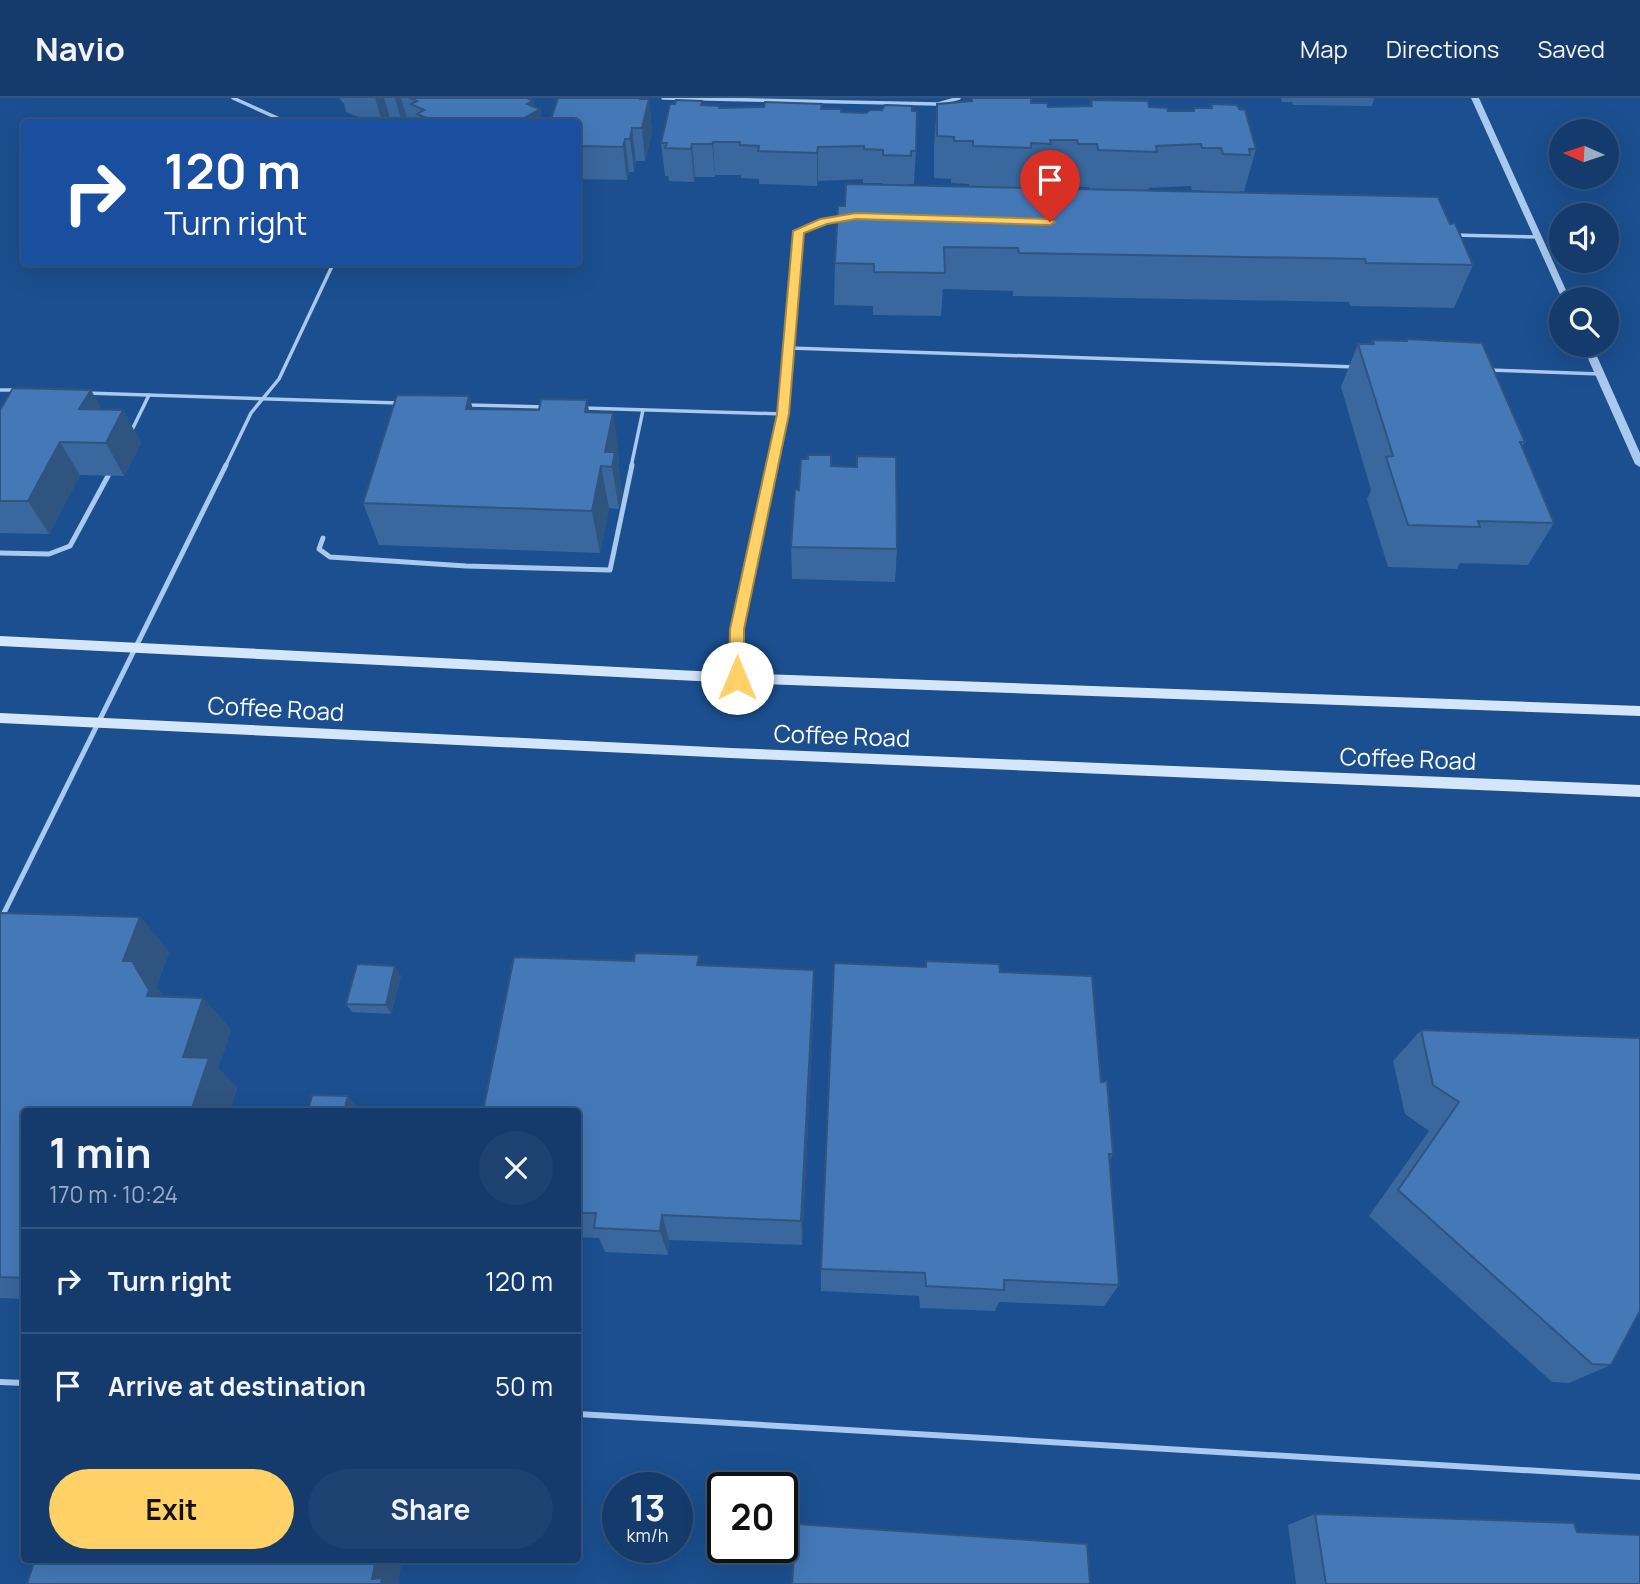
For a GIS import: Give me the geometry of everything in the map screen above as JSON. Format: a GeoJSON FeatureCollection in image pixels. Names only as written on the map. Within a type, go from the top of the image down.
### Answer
{"type":"FeatureCollection","features":[{"type":"Feature","properties":{"kind":"main road"},"geometry":{"type":"LineString","coordinates":[[0,641],[737,678],[1640,710]]}},
{"type":"Feature","properties":{"kind":"main road","name":"Coffee Road"},"geometry":{"type":"LineString","coordinates":[[0,718],[731,753],[1640,791]]}},
{"type":"Feature","properties":{"kind":"street"},"geometry":{"type":"LineString","coordinates":[[1475,98],[1560,287]]}},
{"type":"Feature","properties":{"kind":"street"},"geometry":{"type":"LineString","coordinates":[[1592,357],[1640,464]]}},
{"type":"Feature","properties":{"kind":"lane"},"geometry":{"type":"LineString","coordinates":[[233,98],[279,119]]}},
{"type":"Feature","properties":{"kind":"lane"},"geometry":{"type":"LineString","coordinates":[[663,98],[964,105]]}},
{"type":"Feature","properties":{"kind":"lane"},"geometry":{"type":"LineString","coordinates":[[938,104],[959,98]]}},
{"type":"Feature","properties":{"kind":"lane"},"geometry":{"type":"LineString","coordinates":[[737,678],[737,629],[783,414],[799,231],[824,221],[846,218]]}},
{"type":"Feature","properties":{"kind":"lane"},"geometry":{"type":"LineString","coordinates":[[1450,234],[1537,237]]}},
{"type":"Feature","properties":{"kind":"lane"},"geometry":{"type":"LineString","coordinates":[[0,921],[138,647],[251,413],[278,379],[332,266]]}},
{"type":"Feature","properties":{"kind":"lane"},"geometry":{"type":"LineString","coordinates":[[789,348],[1358,367]]}},
{"type":"Feature","properties":{"kind":"lane"},"geometry":{"type":"LineString","coordinates":[[1477,370],[1600,374]]}},
{"type":"Feature","properties":{"kind":"lane"},"geometry":{"type":"LineString","coordinates":[[0,390],[19,390]]}},
{"type":"Feature","properties":{"kind":"lane"},"geometry":{"type":"LineString","coordinates":[[84,393],[400,403]]}},
{"type":"Feature","properties":{"kind":"lane"},"geometry":{"type":"LineString","coordinates":[[126,443],[149,395]]}},
{"type":"Feature","properties":{"kind":"lane"},"geometry":{"type":"LineString","coordinates":[[467,405],[548,407]]}},
{"type":"Feature","properties":{"kind":"lane"},"geometry":{"type":"LineString","coordinates":[[575,408],[783,414]]}},
{"type":"Feature","properties":{"kind":"lane"},"geometry":{"type":"LineString","coordinates":[[323,538],[319,549],[330,557],[466,566],[610,570],[643,410]]}},
{"type":"Feature","properties":{"kind":"lane"},"geometry":{"type":"LineString","coordinates":[[0,552],[49,554],[70,546],[108,476]]}},
{"type":"Feature","properties":{"kind":"lane"},"geometry":{"type":"LineString","coordinates":[[0,1381],[21,1383]]}},
{"type":"Feature","properties":{"kind":"lane"},"geometry":{"type":"LineString","coordinates":[[581,1414],[1640,1477]]}},
{"type":"Feature","properties":{"kind":"building"},"geometry":{"type":"Polygon","coordinates":[[[410,98],[527,98],[533,101],[527,104],[540,109],[522,119],[429,119],[417,114],[424,110],[411,104],[417,101],[410,98]]]}},
{"type":"Feature","properties":{"kind":"building"},"geometry":{"type":"Polygon","coordinates":[[[558,98],[649,99],[642,128],[632,128],[630,139],[625,139],[623,147],[581,146],[581,119],[551,119],[558,98]]]}},
{"type":"Feature","properties":{"kind":"building"},"geometry":{"type":"Polygon","coordinates":[[[972,98],[1031,98],[1031,103],[1047,103],[1048,107],[1092,106],[1091,100],[1148,101],[1149,107],[1167,108],[1168,111],[1194,111],[1194,108],[1212,108],[1211,104],[1237,105],[1239,109],[1245,110],[1256,149],[1249,149],[1250,155],[1223,154],[1221,148],[1202,148],[1201,144],[1156,146],[1157,152],[1098,150],[1097,144],[1078,144],[1077,140],[1050,140],[1051,144],[1031,143],[1031,148],[973,146],[973,141],[954,141],[954,137],[937,136],[937,104],[972,101],[972,98]]]}},
{"type":"Feature","properties":{"kind":"building"},"geometry":{"type":"Polygon","coordinates":[[[676,100],[702,101],[701,105],[719,108],[764,107],[765,102],[822,104],[821,109],[866,113],[870,110],[882,110],[885,105],[912,106],[912,111],[917,111],[916,151],[911,151],[911,156],[883,155],[883,150],[864,149],[864,146],[818,147],[817,153],[758,151],[759,146],[740,145],[740,142],[692,144],[691,149],[665,148],[667,143],[661,143],[670,104],[675,104],[676,100]]]}},
{"type":"Feature","properties":{"kind":"building"},"geometry":{"type":"Polygon","coordinates":[[[846,184],[1438,197],[1450,224],[1455,223],[1473,265],[1366,263],[1365,259],[1019,253],[1018,248],[944,247],[945,273],[874,272],[874,264],[835,263],[838,206],[845,206],[846,184]]]}},
{"type":"Feature","properties":{"kind":"building"},"geometry":{"type":"Polygon","coordinates":[[[1372,340],[1482,343],[1525,442],[1520,442],[1554,523],[1478,521],[1480,527],[1408,525],[1386,457],[1393,456],[1358,344],[1374,344],[1372,340]]]}},
{"type":"Feature","properties":{"kind":"building"},"geometry":{"type":"Polygon","coordinates":[[[13,388],[91,390],[79,409],[123,410],[106,443],[60,442],[28,501],[0,501],[0,410],[13,388]]]}},
{"type":"Feature","properties":{"kind":"building"},"geometry":{"type":"Polygon","coordinates":[[[397,395],[469,396],[466,409],[539,410],[541,399],[587,400],[585,412],[613,413],[605,452],[615,452],[612,467],[601,466],[592,511],[363,503],[397,395]]]}},
{"type":"Feature","properties":{"kind":"building"},"geometry":{"type":"Polygon","coordinates":[[[808,455],[831,455],[831,466],[857,467],[857,456],[896,457],[897,549],[791,547],[795,489],[799,490],[801,459],[808,459],[808,455]]]}},
{"type":"Feature","properties":{"kind":"building"},"geometry":{"type":"Polygon","coordinates":[[[0,913],[140,917],[123,961],[132,961],[149,990],[147,996],[203,998],[183,1057],[209,1058],[192,1108],[21,1108],[21,1278],[0,1277],[0,913]]]}},
{"type":"Feature","properties":{"kind":"building"},"geometry":{"type":"Polygon","coordinates":[[[635,953],[699,955],[697,965],[814,970],[801,1221],[662,1215],[660,1231],[594,1228],[596,1213],[581,1213],[581,1108],[484,1108],[514,957],[634,961],[635,953]]]}},
{"type":"Feature","properties":{"kind":"building"},"geometry":{"type":"Polygon","coordinates":[[[926,961],[999,964],[1000,972],[1092,976],[1101,1082],[1107,1081],[1113,1154],[1109,1154],[1119,1285],[1004,1280],[1004,1290],[926,1286],[925,1273],[821,1269],[834,963],[926,967],[926,961]]]}},
{"type":"Feature","properties":{"kind":"building"},"geometry":{"type":"Polygon","coordinates":[[[357,964],[395,966],[386,1005],[346,1004],[357,964]]]}},
{"type":"Feature","properties":{"kind":"building"},"geometry":{"type":"Polygon","coordinates":[[[1421,1030],[1640,1038],[1640,1311],[1611,1365],[1592,1364],[1398,1190],[1459,1102],[1433,1085],[1421,1030]]]}},
{"type":"Feature","properties":{"kind":"building"},"geometry":{"type":"Polygon","coordinates":[[[312,1095],[348,1096],[345,1108],[309,1108],[312,1095]]]}},
{"type":"Feature","properties":{"kind":"building"},"geometry":{"type":"Polygon","coordinates":[[[1315,1514],[1574,1523],[1577,1532],[1640,1535],[1640,1584],[1326,1584],[1315,1514]]]}},
{"type":"Feature","properties":{"kind":"building"},"geometry":{"type":"Polygon","coordinates":[[[798,1524],[1087,1544],[1090,1584],[792,1584],[793,1563],[798,1563],[798,1524]]]}},
{"type":"Feature","properties":{"kind":"building"},"geometry":{"type":"Polygon","coordinates":[[[34,1563],[375,1563],[372,1579],[382,1578],[381,1584],[27,1584],[34,1563]]]}},
{"type":"Feature","properties":{"kind":"route"},"geometry":{"type":"LineString","coordinates":[[737,678],[737,629],[747,570],[783,414],[799,231],[824,221],[856,216],[1050,222]]}}]}
